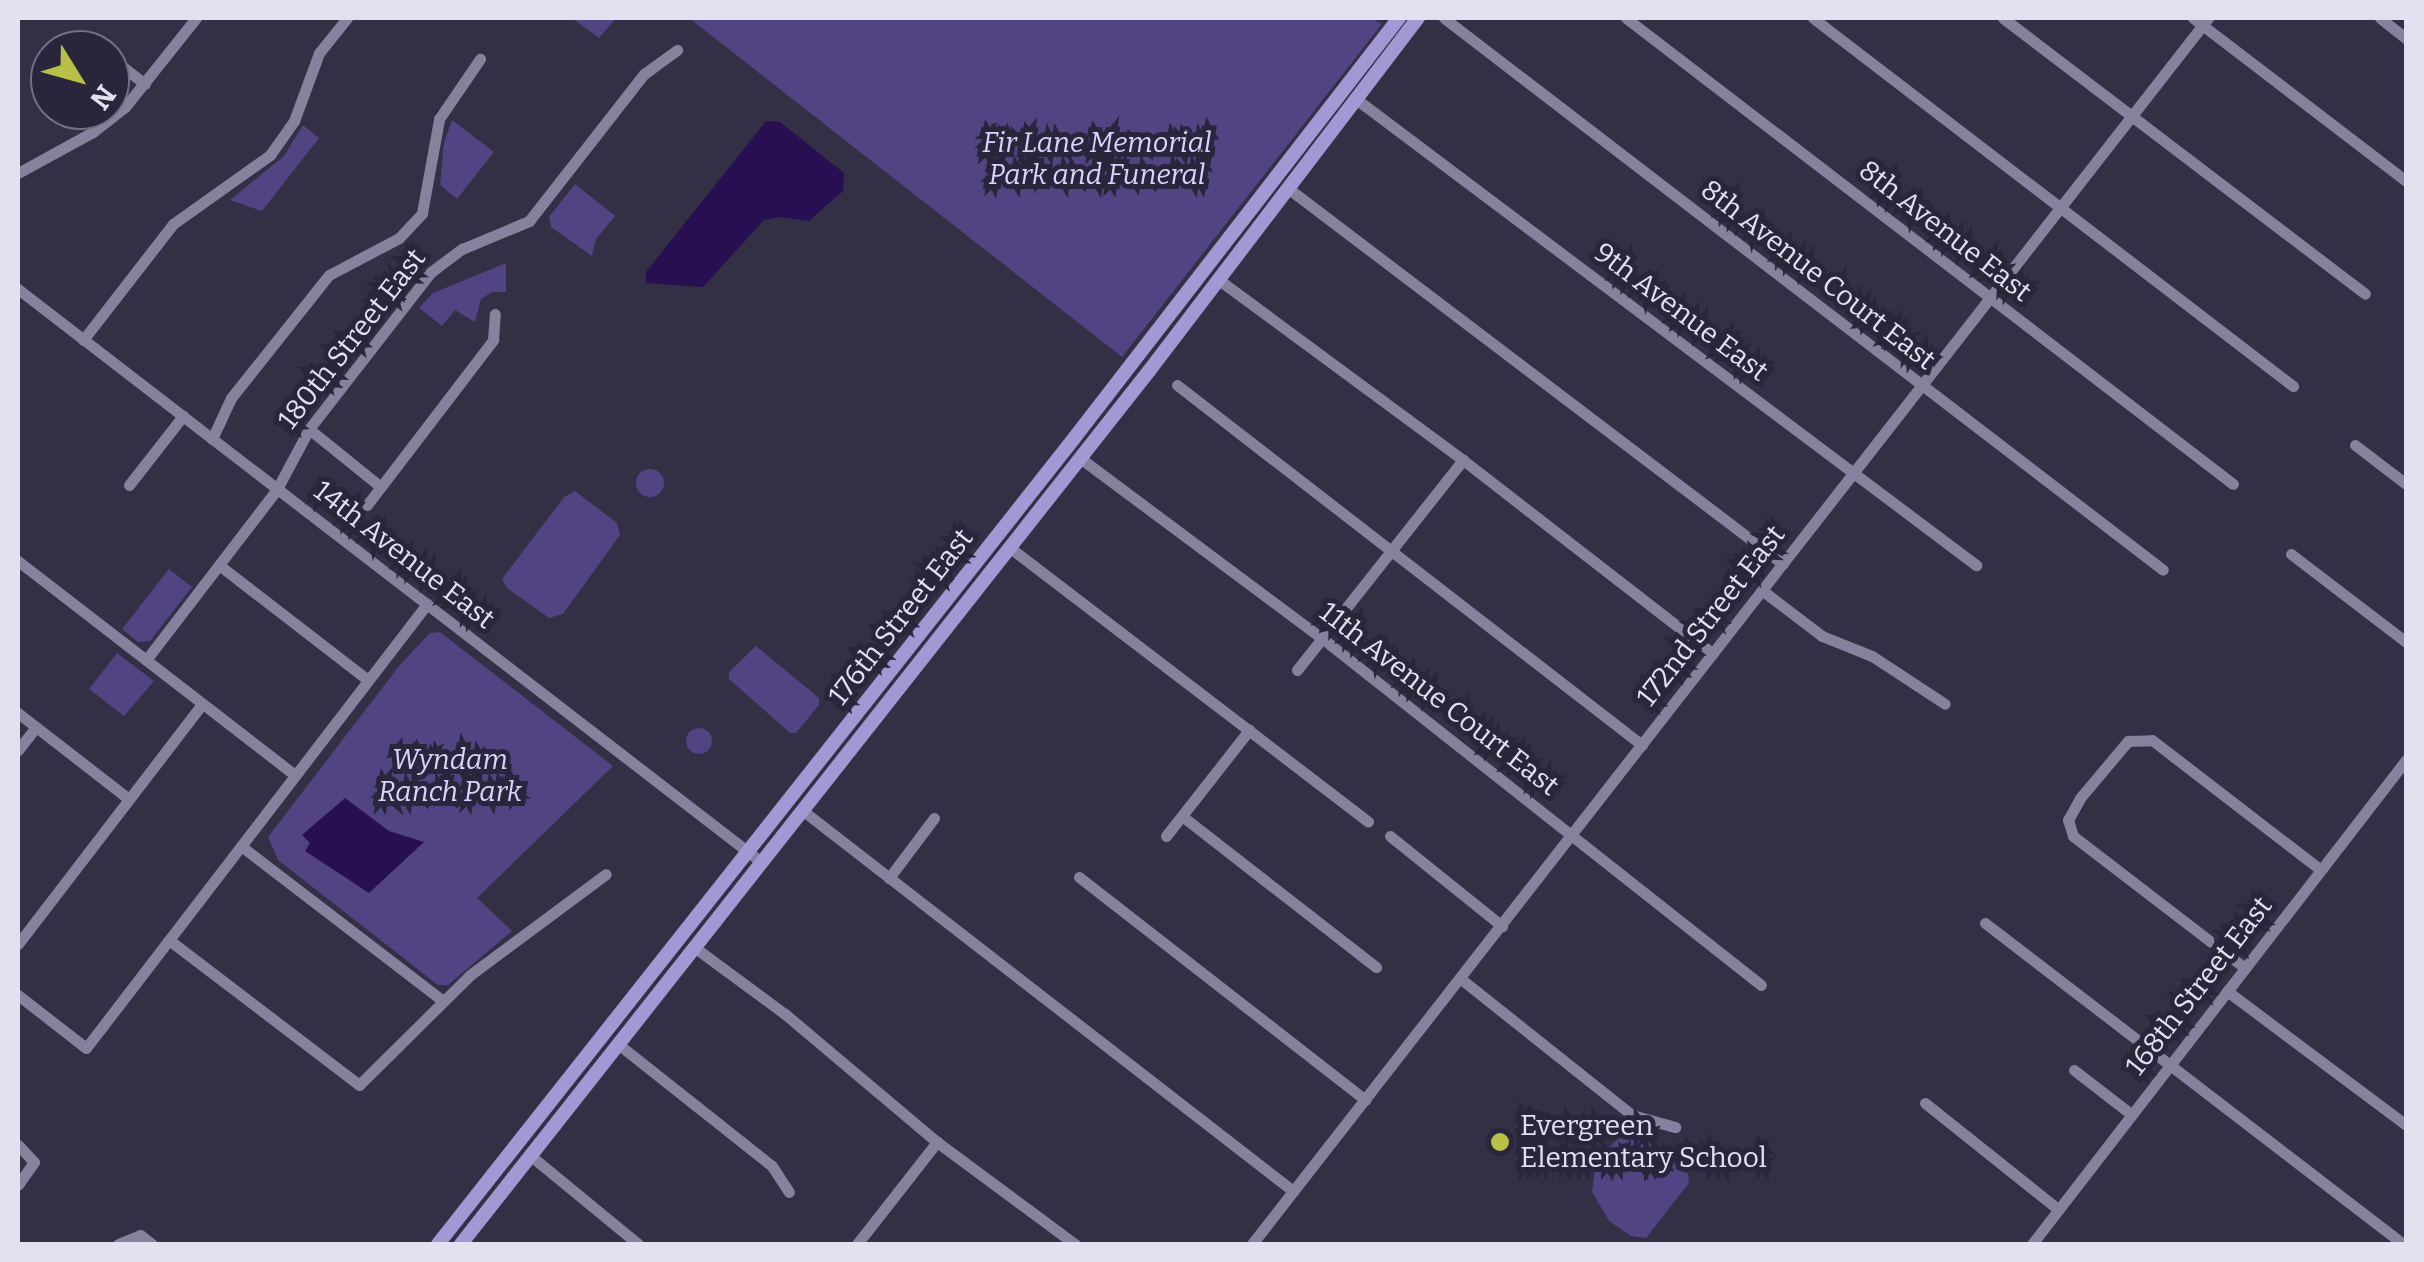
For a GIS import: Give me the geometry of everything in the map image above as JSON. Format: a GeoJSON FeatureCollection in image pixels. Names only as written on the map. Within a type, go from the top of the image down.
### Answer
{"type":"FeatureCollection","features":[{"type":"Feature","properties":{"kind":"main road","name":"176th Street East"},"geometry":{"type":"LineString","coordinates":[[438,1244],[1121,378],[1399,18]]}},
{"type":"Feature","properties":{"kind":"main road","name":"176th Street East"},"geometry":{"type":"LineString","coordinates":[[461,1244],[1219,280],[1418,18]]}},
{"type":"Feature","properties":{"kind":"main road"},"geometry":{"type":"LineString","coordinates":[[1080,458],[1080,446],[1118,395],[1121,378]]}},
{"type":"Feature","properties":{"kind":"main road"},"geometry":{"type":"LineString","coordinates":[[802,810],[802,797],[861,719],[866,702]]}},
{"type":"Feature","properties":{"kind":"main road"},"geometry":{"type":"LineString","coordinates":[[556,1094],[571,1104]]}},
{"type":"Feature","properties":{"kind":"street"},"geometry":{"type":"LineString","coordinates":[[18,173],[94,132],[145,84],[196,18]]}},
{"type":"Feature","properties":{"kind":"street"},"geometry":{"type":"LineString","coordinates":[[83,340],[173,224],[270,154],[294,121],[319,54],[347,18]]}},
{"type":"Feature","properties":{"kind":"street","name":"8th Avenue Court East"},"geometry":{"type":"LineString","coordinates":[[1444,18],[2163,570]]}},
{"type":"Feature","properties":{"kind":"street","name":"8th Avenue East"},"geometry":{"type":"LineString","coordinates":[[1626,18],[2233,484]]}},
{"type":"Feature","properties":{"kind":"street"},"geometry":{"type":"LineString","coordinates":[[1813,18],[2293,386]]}},
{"type":"Feature","properties":{"kind":"street"},"geometry":{"type":"LineString","coordinates":[[2003,18],[2365,294]]}},
{"type":"Feature","properties":{"kind":"street"},"geometry":{"type":"LineString","coordinates":[[2380,18],[2406,38]]}},
{"type":"Feature","properties":{"kind":"street"},"geometry":{"type":"LineString","coordinates":[[2201,20],[2406,181]]}},
{"type":"Feature","properties":{"kind":"street","name":"172nd Street East"},"geometry":{"type":"LineString","coordinates":[[1255,1243],[1853,475],[2201,20]]}},
{"type":"Feature","properties":{"kind":"street","name":"180th Street East"},"geometry":{"type":"LineString","coordinates":[[146,660],[277,489],[310,429],[440,263],[529,221],[644,74],[677,50]]}},
{"type":"Feature","properties":{"kind":"street"},"geometry":{"type":"LineString","coordinates":[[212,439],[230,398],[329,274],[400,238],[422,213],[440,119],[480,59]]}},
{"type":"Feature","properties":{"kind":"street"},"geometry":{"type":"LineString","coordinates":[[130,72],[145,84]]}},
{"type":"Feature","properties":{"kind":"street","name":"9th Avenue East"},"geometry":{"type":"LineString","coordinates":[[1356,99],[1976,565]]}},
{"type":"Feature","properties":{"kind":"street"},"geometry":{"type":"LineString","coordinates":[[1289,189],[1783,564]]}},
{"type":"Feature","properties":{"kind":"street"},"geometry":{"type":"LineString","coordinates":[[1219,280],[1463,460],[1713,654]]}},
{"type":"Feature","properties":{"kind":"street","name":"14th Avenue East"},"geometry":{"type":"LineString","coordinates":[[18,290],[760,861]]}},
{"type":"Feature","properties":{"kind":"street"},"geometry":{"type":"LineString","coordinates":[[367,505],[492,340],[496,314]]}},
{"type":"Feature","properties":{"kind":"street"},"geometry":{"type":"LineString","coordinates":[[1177,385],[1394,549],[1642,745]]}},
{"type":"Feature","properties":{"kind":"street"},"geometry":{"type":"LineString","coordinates":[[129,485],[183,416]]}},
{"type":"Feature","properties":{"kind":"street"},"geometry":{"type":"LineString","coordinates":[[310,429],[381,487]]}},
{"type":"Feature","properties":{"kind":"street"},"geometry":{"type":"LineString","coordinates":[[2355,445],[2406,484]]}},
{"type":"Feature","properties":{"kind":"street","name":"11th Avenue Court East"},"geometry":{"type":"LineString","coordinates":[[1080,458],[1323,638],[1761,985]]}},
{"type":"Feature","properties":{"kind":"street"},"geometry":{"type":"LineString","coordinates":[[1298,670],[1463,460]]}},
{"type":"Feature","properties":{"kind":"street"},"geometry":{"type":"LineString","coordinates":[[1009,547],[1368,821]]}},
{"type":"Feature","properties":{"kind":"street"},"geometry":{"type":"LineString","coordinates":[[2292,554],[2406,642]]}},
{"type":"Feature","properties":{"kind":"street"},"geometry":{"type":"LineString","coordinates":[[18,561],[294,775]]}},
{"type":"Feature","properties":{"kind":"street"},"geometry":{"type":"LineString","coordinates":[[219,565],[368,680]]}},
{"type":"Feature","properties":{"kind":"street"},"geometry":{"type":"LineString","coordinates":[[1763,591],[1822,636],[1872,656],[1944,704]]}},
{"type":"Feature","properties":{"kind":"street"},"geometry":{"type":"LineString","coordinates":[[18,996],[86,1048],[427,604]]}},
{"type":"Feature","properties":{"kind":"street"},"geometry":{"type":"LineString","coordinates":[[18,944],[202,704]]}},
{"type":"Feature","properties":{"kind":"street"},"geometry":{"type":"LineString","coordinates":[[18,713],[129,799]]}},
{"type":"Feature","properties":{"kind":"street"},"geometry":{"type":"LineString","coordinates":[[18,750],[36,727]]}},
{"type":"Feature","properties":{"kind":"street"},"geometry":{"type":"LineString","coordinates":[[1166,836],[1249,730]]}},
{"type":"Feature","properties":{"kind":"street"},"geometry":{"type":"LineString","coordinates":[[2244,968],[2083,846],[2070,830],[2068,820],[2118,750],[2141,738],[2158,744],[2321,870]]}},
{"type":"Feature","properties":{"kind":"street","name":"168th Street East"},"geometry":{"type":"LineString","coordinates":[[2032,1244],[2406,760]]}},
{"type":"Feature","properties":{"kind":"street"},"geometry":{"type":"LineString","coordinates":[[802,810],[1293,1192]]}},
{"type":"Feature","properties":{"kind":"street"},"geometry":{"type":"LineString","coordinates":[[1182,816],[1376,968]]}},
{"type":"Feature","properties":{"kind":"street"},"geometry":{"type":"LineString","coordinates":[[889,878],[934,818]]}},
{"type":"Feature","properties":{"kind":"street"},"geometry":{"type":"LineString","coordinates":[[1390,836],[1502,926]]}},
{"type":"Feature","properties":{"kind":"street"},"geometry":{"type":"LineString","coordinates":[[240,846],[443,1001]]}},
{"type":"Feature","properties":{"kind":"street"},"geometry":{"type":"LineString","coordinates":[[169,940],[360,1085],[484,962],[606,874]]}},
{"type":"Feature","properties":{"kind":"street"},"geometry":{"type":"LineString","coordinates":[[1079,877],[1365,1100]]}},
{"type":"Feature","properties":{"kind":"street"},"geometry":{"type":"LineString","coordinates":[[1985,923],[2403,1244]]}},
{"type":"Feature","properties":{"kind":"street"},"geometry":{"type":"LineString","coordinates":[[694,947],[785,1014],[937,1142],[1075,1244]]}},
{"type":"Feature","properties":{"kind":"street"},"geometry":{"type":"LineString","coordinates":[[1461,979],[1632,1115],[1675,1126]]}},
{"type":"Feature","properties":{"kind":"street"},"geometry":{"type":"LineString","coordinates":[[2227,991],[2406,1125]]}},
{"type":"Feature","properties":{"kind":"street"},"geometry":{"type":"LineString","coordinates":[[618,1044],[772,1166],[788,1192]]}},
{"type":"Feature","properties":{"kind":"street"},"geometry":{"type":"LineString","coordinates":[[2074,1070],[2131,1114]]}},
{"type":"Feature","properties":{"kind":"street"},"geometry":{"type":"LineString","coordinates":[[1925,1103],[2059,1210]]}},
{"type":"Feature","properties":{"kind":"street"},"geometry":{"type":"LineString","coordinates":[[856,1244],[937,1142]]}},
{"type":"Feature","properties":{"kind":"street"},"geometry":{"type":"LineString","coordinates":[[18,1145],[34,1162],[33,1169],[18,1185]]}},
{"type":"Feature","properties":{"kind":"street"},"geometry":{"type":"LineString","coordinates":[[531,1156],[638,1244]]}},
{"type":"Feature","properties":{"kind":"street"},"geometry":{"type":"LineString","coordinates":[[118,1244],[140,1235],[152,1244]]}},
{"type":"Feature","properties":{"kind":"green space"},"geometry":{"type":"Polygon","coordinates":[[[572,18],[616,18],[599,38],[572,18]]]}},
{"type":"Feature","properties":{"kind":"green space","name":"Fir Lane Memorial Park and Funeral"},"geometry":{"type":"Polygon","coordinates":[[[689,18],[1372,18],[1382,24],[1122,357],[689,18]]]}},
{"type":"Feature","properties":{"kind":"green space"},"geometry":{"type":"Polygon","coordinates":[[[452,120],[494,152],[457,199],[440,185],[444,143],[452,120]]]}},
{"type":"Feature","properties":{"kind":"green space"},"geometry":{"type":"Polygon","coordinates":[[[303,125],[319,138],[262,211],[230,200],[284,156],[303,125]]]}},
{"type":"Feature","properties":{"kind":"green space"},"geometry":{"type":"Polygon","coordinates":[[[575,184],[615,216],[596,239],[592,256],[551,227],[549,217],[575,184]]]}},
{"type":"Feature","properties":{"kind":"green space"},"geometry":{"type":"Polygon","coordinates":[[[506,263],[506,292],[492,292],[481,299],[475,322],[455,310],[442,326],[419,308],[433,293],[506,263]]]}},
{"type":"Feature","properties":{"kind":"green space"},"geometry":{"type":"Polygon","coordinates":[[[650,469],[660,473],[664,483],[660,493],[650,497],[640,493],[636,483],[640,473],[650,469]]]}},
{"type":"Feature","properties":{"kind":"green space"},"geometry":{"type":"Polygon","coordinates":[[[575,491],[617,523],[620,535],[563,614],[549,618],[507,588],[502,579],[564,497],[575,491]]]}},
{"type":"Feature","properties":{"kind":"green space"},"geometry":{"type":"Polygon","coordinates":[[[169,569],[192,587],[150,641],[138,642],[122,629],[169,569]]]}},
{"type":"Feature","properties":{"kind":"green space","name":"Wyndam Ranch Park"},"geometry":{"type":"Polygon","coordinates":[[[440,632],[613,766],[477,898],[512,931],[448,985],[438,985],[278,860],[268,837],[399,666],[430,633],[440,632]]]}},
{"type":"Feature","properties":{"kind":"green space"},"geometry":{"type":"Polygon","coordinates":[[[756,646],[819,698],[819,705],[796,733],[790,733],[729,679],[729,672],[756,646]]]}},
{"type":"Feature","properties":{"kind":"green space"},"geometry":{"type":"Polygon","coordinates":[[[117,653],[154,681],[124,716],[89,689],[117,653]]]}},
{"type":"Feature","properties":{"kind":"green space"},"geometry":{"type":"Polygon","coordinates":[[[699,728],[708,732],[712,741],[708,750],[699,754],[690,750],[686,741],[690,732],[699,728]]]}},
{"type":"Feature","properties":{"kind":"green space"},"geometry":{"type":"Polygon","coordinates":[[[1624,1133],[1636,1133],[1688,1174],[1689,1183],[1646,1238],[1631,1236],[1609,1221],[1592,1192],[1596,1160],[1624,1133]]]}},
{"type":"Feature","properties":{"kind":"shaded area"},"geometry":{"type":"Polygon","coordinates":[[[766,121],[780,122],[844,173],[843,191],[809,221],[780,217],[764,220],[703,287],[646,283],[646,272],[766,121]]]}},
{"type":"Feature","properties":{"kind":"shaded area"},"geometry":{"type":"Polygon","coordinates":[[[345,798],[389,831],[424,842],[369,893],[305,851],[310,843],[302,835],[345,798]]]}},
{"type":"Feature","properties":{"kind":"place","name":"Evergreen Elementary School"},"geometry":{"type":"Point","coordinates":[1500,1142]}}]}
